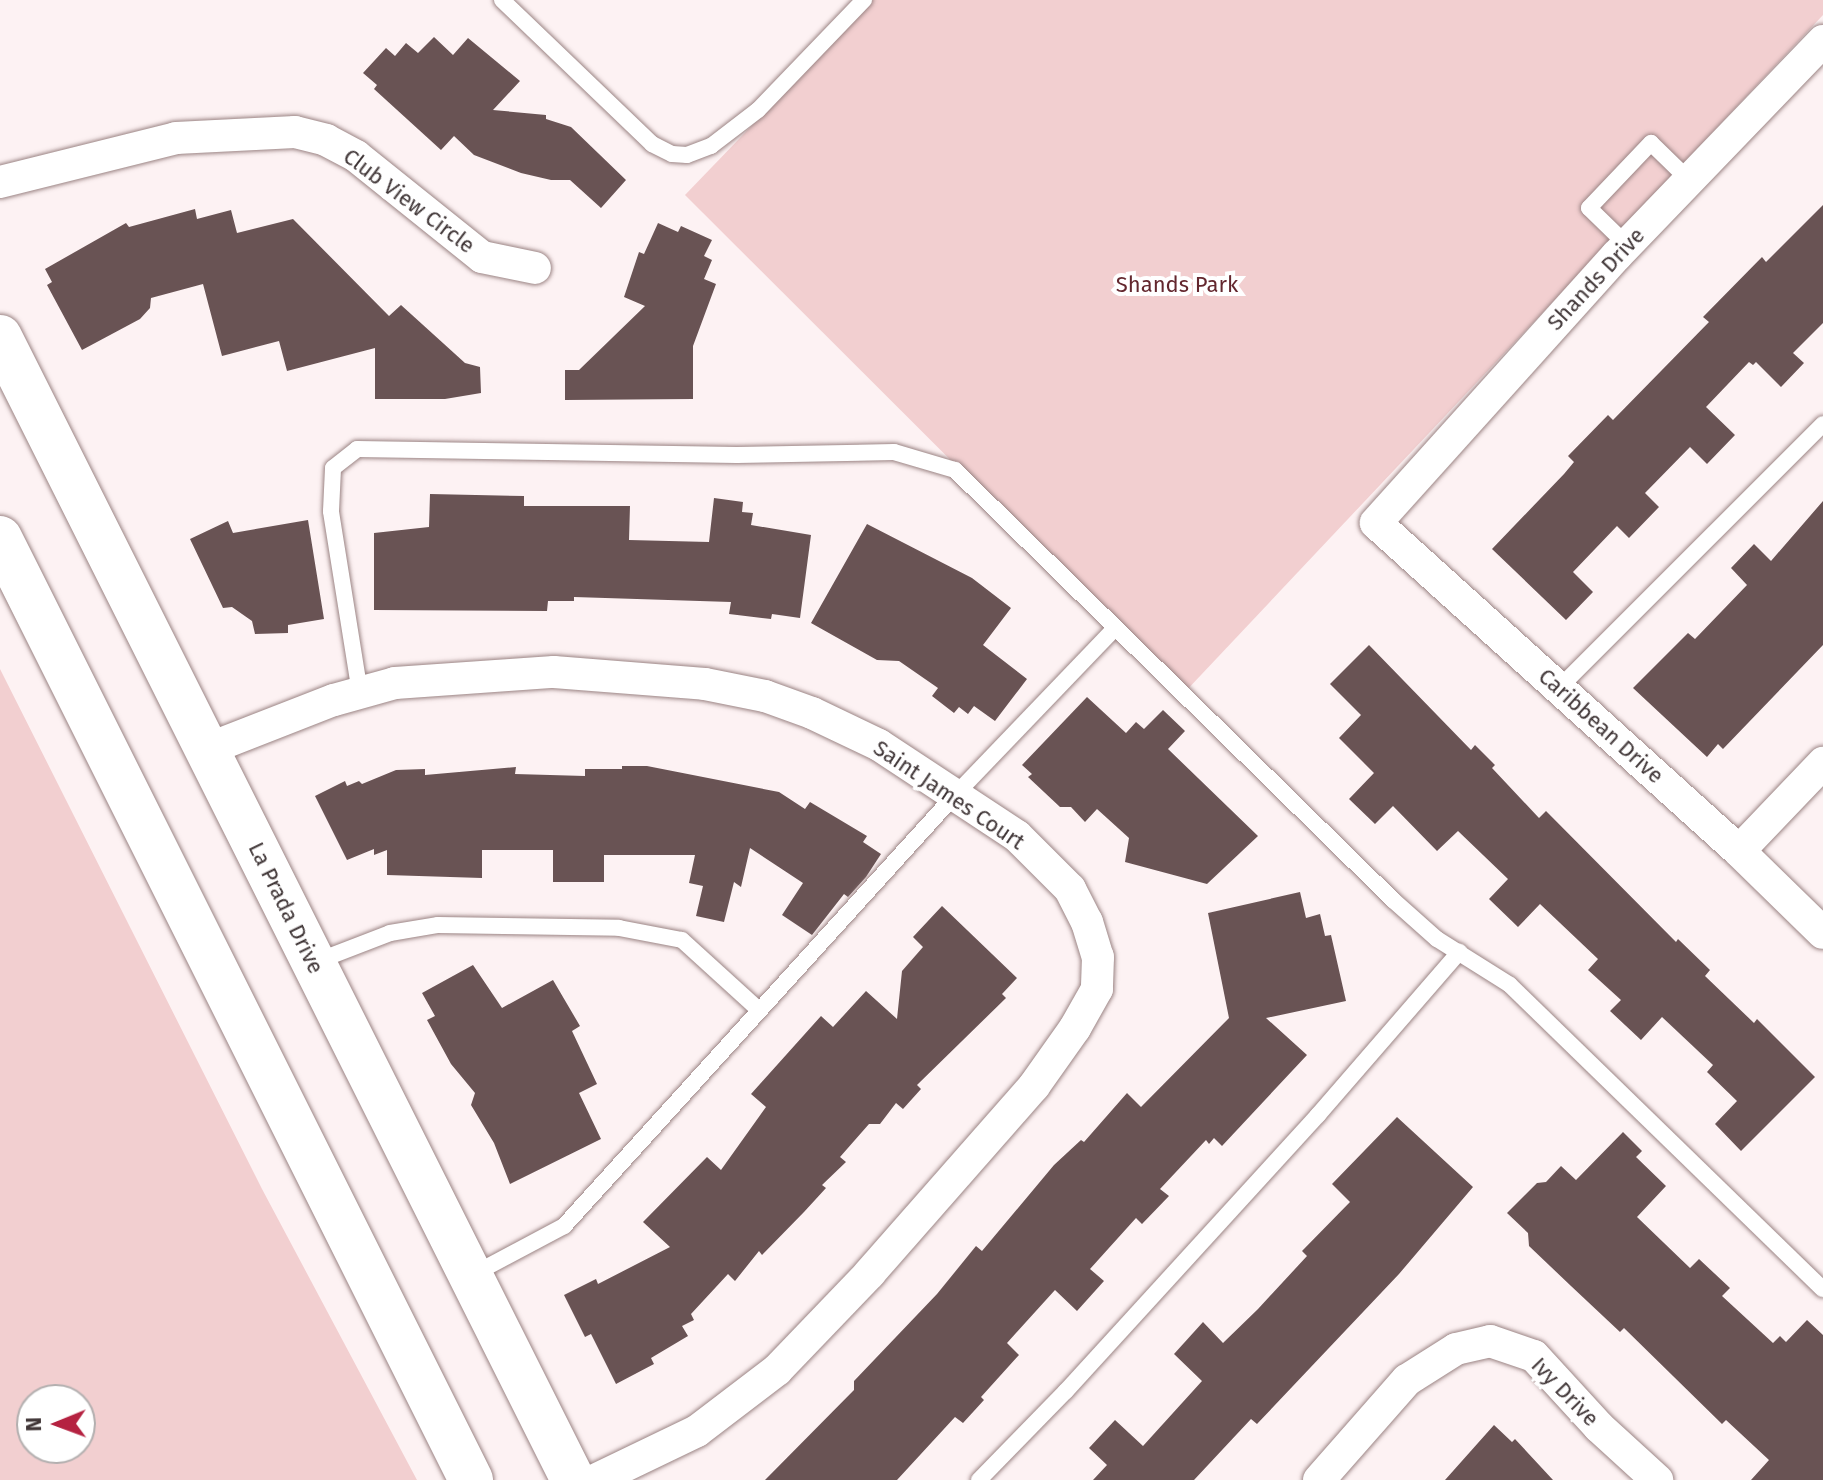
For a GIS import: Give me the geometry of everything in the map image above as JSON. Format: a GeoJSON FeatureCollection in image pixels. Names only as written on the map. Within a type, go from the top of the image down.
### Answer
{"type":"FeatureCollection","features":[{"type":"Feature","properties":{"kind":"main road","name":"La Prada Drive"},"geometry":{"type":"LineString","coordinates":[[0,337],[573,1480]]}},
{"type":"Feature","properties":{"kind":"main road"},"geometry":{"type":"LineString","coordinates":[[0,538],[471,1480]]}},
{"type":"Feature","properties":{"kind":"street","name":"Shands Drive"},"geometry":{"type":"LineString","coordinates":[[1376,523],[1627,245],[1823,41]]}},
{"type":"Feature","properties":{"kind":"street","name":"Club View Circle"},"geometry":{"type":"LineString","coordinates":[[0,182],[176,138],[295,132],[326,140],[356,156],[482,257],[535,268]]}},
{"type":"Feature","properties":{"kind":"street","name":"Caribbean Drive"},"geometry":{"type":"LineString","coordinates":[[1376,523],[1739,851],[1823,933]]}},
{"type":"Feature","properties":{"kind":"street","name":"Saint James Court"},"geometry":{"type":"LineString","coordinates":[[208,749],[395,683],[554,672],[705,684],[765,696],[812,713],[879,745],[1017,836],[1070,889],[1087,922],[1098,957],[1097,989],[1075,1028],[1034,1086],[870,1273],[777,1370],[697,1431],[595,1480]]}},
{"type":"Feature","properties":{"kind":"street"},"geometry":{"type":"LineString","coordinates":[[1739,851],[1823,763]]}},
{"type":"Feature","properties":{"kind":"street","name":"Ivy Drive"},"geometry":{"type":"LineString","coordinates":[[1319,1480],[1407,1380],[1456,1349],[1490,1341],[1534,1356],[1599,1427],[1657,1480]]}},
{"type":"Feature","properties":{"kind":"lane"},"geometry":{"type":"LineString","coordinates":[[502,0],[652,144],[672,154],[687,155],[711,146],[758,110],[864,0]]}},
{"type":"Feature","properties":{"kind":"lane"},"geometry":{"type":"LineString","coordinates":[[1627,245],[1589,208],[1651,143],[1689,180]]}},
{"type":"Feature","properties":{"kind":"lane"},"geometry":{"type":"LineString","coordinates":[[1559,688],[1823,424]]}},
{"type":"Feature","properties":{"kind":"lane"},"geometry":{"type":"LineString","coordinates":[[360,693],[331,511],[333,468],[357,449],[737,455],[894,452],[955,470],[1393,900],[1437,939],[1510,985],[1823,1289]]}},
{"type":"Feature","properties":{"kind":"lane"},"geometry":{"type":"LineString","coordinates":[[470,1276],[564,1226],[955,795],[1115,628]]}},
{"type":"Feature","properties":{"kind":"lane"},"geometry":{"type":"LineString","coordinates":[[313,963],[390,933],[438,925],[619,928],[682,940],[759,1010]]}},
{"type":"Feature","properties":{"kind":"lane"},"geometry":{"type":"LineString","coordinates":[[979,1480],[1077,1380],[1318,1115],[1459,952]]}},
{"type":"Feature","properties":{"kind":"green space","name":"Shands Park"},"geometry":{"type":"Polygon","coordinates":[[[873,0],[1823,0],[1823,15],[1184,693],[685,195],[873,0]]]}},
{"type":"Feature","properties":{"kind":"green space"},"geometry":{"type":"Polygon","coordinates":[[[0,669],[262,1189],[417,1480],[0,1480],[0,669]]]}},
{"type":"Feature","properties":{"kind":"building"},"geometry":{"type":"Polygon","coordinates":[[[434,37],[453,55],[468,38],[520,81],[493,110],[546,115],[546,119],[571,127],[626,180],[601,208],[570,180],[551,180],[521,173],[474,155],[454,136],[441,150],[374,89],[377,85],[363,73],[386,48],[395,56],[406,43],[418,53],[434,37]]]}},
{"type":"Feature","properties":{"kind":"building"},"geometry":{"type":"Polygon","coordinates":[[[1823,205],[1823,323],[1793,353],[1804,363],[1781,387],[1756,362],[1753,365],[1749,362],[1706,407],[1735,435],[1707,464],[1690,447],[1645,493],[1659,507],[1629,538],[1617,526],[1573,572],[1593,592],[1566,620],[1492,549],[1574,462],[1568,456],[1608,415],[1613,420],[1709,322],[1703,317],[1762,257],[1766,262],[1823,205]]]}},
{"type":"Feature","properties":{"kind":"building"},"geometry":{"type":"Polygon","coordinates":[[[195,209],[197,219],[231,210],[237,233],[293,219],[389,316],[401,305],[465,363],[480,367],[481,393],[445,399],[375,399],[375,348],[287,371],[279,341],[222,356],[203,284],[151,298],[150,308],[140,319],[82,350],[47,285],[52,282],[45,269],[126,223],[129,227],[195,209]]]}},
{"type":"Feature","properties":{"kind":"building"},"geometry":{"type":"Polygon","coordinates":[[[658,223],[678,232],[681,226],[712,240],[704,256],[712,260],[704,279],[716,284],[693,346],[693,399],[565,400],[565,370],[579,370],[645,306],[624,297],[639,252],[644,254],[658,223]]]}},
{"type":"Feature","properties":{"kind":"building"},"geometry":{"type":"Polygon","coordinates":[[[430,494],[524,496],[524,506],[630,506],[629,540],[709,542],[714,498],[743,502],[742,512],[753,513],[751,525],[811,535],[800,618],[772,614],[771,619],[729,614],[731,602],[574,597],[574,601],[548,601],[547,611],[374,610],[374,533],[429,527],[430,494]]]}},
{"type":"Feature","properties":{"kind":"building"},"geometry":{"type":"Polygon","coordinates":[[[1823,501],[1823,645],[1723,749],[1718,744],[1707,757],[1633,688],[1688,633],[1695,639],[1747,585],[1731,568],[1754,544],[1771,561],[1823,501]]]}},
{"type":"Feature","properties":{"kind":"building"},"geometry":{"type":"Polygon","coordinates":[[[308,520],[324,619],[288,625],[288,633],[255,634],[252,621],[232,607],[223,608],[190,539],[228,521],[233,533],[308,520]]]}},
{"type":"Feature","properties":{"kind":"building"},"geometry":{"type":"Polygon","coordinates":[[[867,524],[972,578],[1011,608],[983,645],[1027,679],[995,721],[974,706],[968,714],[959,707],[954,713],[932,696],[938,688],[899,661],[877,660],[811,623],[867,524]]]}},
{"type":"Feature","properties":{"kind":"building"},"geometry":{"type":"Polygon","coordinates":[[[1369,645],[1471,750],[1475,745],[1495,765],[1492,768],[1539,818],[1546,811],[1676,942],[1678,939],[1710,970],[1705,976],[1754,1023],[1757,1019],[1815,1077],[1741,1151],[1715,1124],[1737,1101],[1707,1072],[1713,1065],[1662,1017],[1641,1040],[1610,1011],[1621,1000],[1588,970],[1598,959],[1540,904],[1518,927],[1489,899],[1508,879],[1458,831],[1437,851],[1393,806],[1375,824],[1349,799],[1374,773],[1339,738],[1361,715],[1330,684],[1369,645]]]}},
{"type":"Feature","properties":{"kind":"building"},"geometry":{"type":"Polygon","coordinates":[[[1087,697],[1126,733],[1136,722],[1144,729],[1163,710],[1185,731],[1168,749],[1258,836],[1207,884],[1125,862],[1129,838],[1097,809],[1085,822],[1071,807],[1060,807],[1028,777],[1032,774],[1022,765],[1087,697]]]}},
{"type":"Feature","properties":{"kind":"building"},"geometry":{"type":"Polygon","coordinates":[[[622,766],[647,766],[779,792],[805,809],[810,802],[867,836],[863,842],[881,854],[866,877],[848,897],[844,894],[812,935],[782,915],[803,883],[750,848],[741,887],[734,882],[724,922],[696,916],[703,886],[689,883],[695,855],[604,855],[604,882],[553,882],[553,850],[482,850],[482,878],[387,875],[387,850],[374,855],[374,849],[347,860],[315,796],[345,781],[347,786],[359,781],[362,784],[396,770],[425,769],[425,775],[516,767],[515,774],[585,776],[585,769],[622,769],[622,766]]]}},
{"type":"Feature","properties":{"kind":"building"},"geometry":{"type":"Polygon","coordinates":[[[1300,892],[1306,918],[1320,914],[1325,936],[1331,935],[1346,1001],[1266,1018],[1307,1055],[1222,1146],[1214,1138],[1209,1144],[1206,1140],[1160,1189],[1169,1196],[1142,1224],[1136,1218],[1090,1269],[1104,1281],[1077,1311],[1055,1290],[1007,1343],[1019,1355],[981,1397],[984,1400],[963,1423],[955,1417],[897,1480],[765,1480],[854,1390],[854,1381],[937,1294],[976,1246],[982,1251],[1054,1165],[1081,1140],[1084,1142],[1127,1093],[1141,1107],[1229,1018],[1208,913],[1300,892]]]}},
{"type":"Feature","properties":{"kind":"building"},"geometry":{"type":"Polygon","coordinates":[[[942,906],[1017,978],[1002,994],[1006,998],[917,1085],[921,1089],[903,1109],[896,1103],[880,1124],[869,1124],[840,1157],[846,1162],[822,1185],[826,1188],[804,1212],[762,1255],[759,1251],[735,1281],[728,1274],[691,1314],[694,1320],[682,1326],[688,1336],[651,1358],[654,1364],[616,1384],[591,1334],[585,1337],[564,1295],[596,1279],[598,1284],[670,1247],[643,1222],[707,1157],[721,1170],[766,1107],[751,1094],[821,1016],[833,1027],[866,991],[897,1019],[902,971],[923,947],[913,937],[942,906]]]}},
{"type":"Feature","properties":{"kind":"building"},"geometry":{"type":"Polygon","coordinates":[[[473,965],[502,1008],[553,980],[580,1026],[572,1031],[597,1084],[579,1093],[601,1139],[510,1184],[494,1143],[471,1105],[475,1093],[451,1064],[427,1020],[435,1016],[422,993],[473,965]]]}},
{"type":"Feature","properties":{"kind":"building"},"geometry":{"type":"Polygon","coordinates":[[[1397,1117],[1473,1187],[1399,1274],[1257,1424],[1251,1419],[1194,1480],[1093,1480],[1107,1465],[1089,1448],[1115,1420],[1143,1446],[1202,1381],[1174,1354],[1203,1322],[1223,1343],[1258,1309],[1307,1256],[1302,1251],[1350,1202],[1332,1184],[1397,1117]]]}},
{"type":"Feature","properties":{"kind":"building"},"geometry":{"type":"Polygon","coordinates":[[[1623,1132],[1642,1151],[1636,1157],[1666,1186],[1637,1217],[1690,1268],[1699,1259],[1730,1288],[1722,1296],[1773,1343],[1780,1336],[1786,1342],[1807,1320],[1823,1335],[1823,1480],[1751,1480],[1769,1460],[1726,1420],[1722,1424],[1624,1328],[1620,1332],[1571,1286],[1529,1246],[1528,1233],[1507,1213],[1537,1183],[1546,1182],[1561,1166],[1576,1180],[1623,1132]]]}},
{"type":"Feature","properties":{"kind":"building"},"geometry":{"type":"Polygon","coordinates":[[[1494,1425],[1512,1442],[1515,1439],[1553,1480],[1445,1480],[1494,1425]]]}}]}
